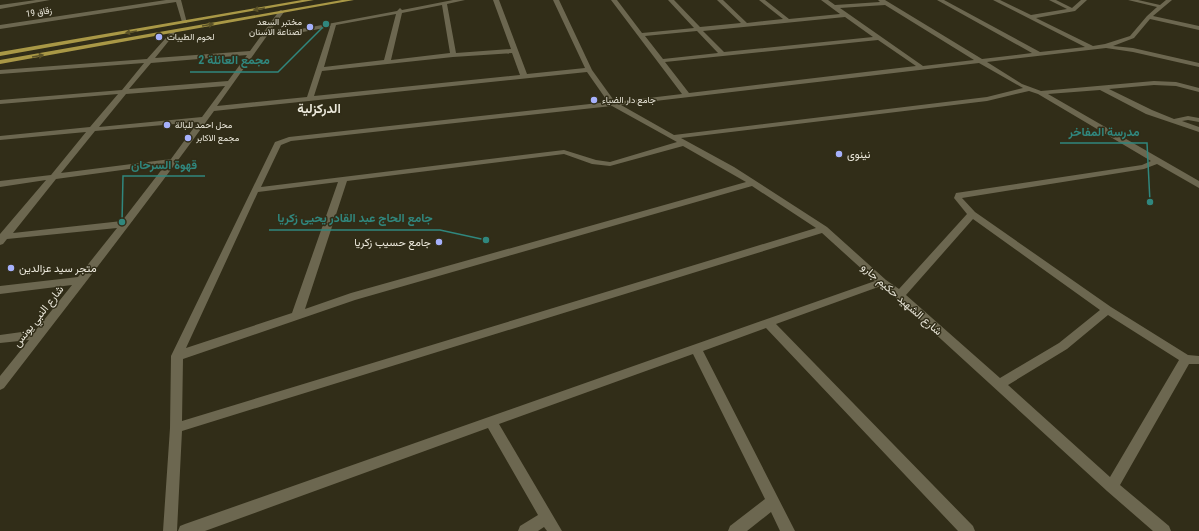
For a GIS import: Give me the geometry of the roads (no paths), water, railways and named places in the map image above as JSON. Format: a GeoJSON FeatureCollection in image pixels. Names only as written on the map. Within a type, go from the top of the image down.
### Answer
{"type":"FeatureCollection","features":[{"type":"Feature","properties":{"kind":"main road"},"geometry":{"type":"LineString","coordinates":[[0,62],[173,32],[311,0]]}},
{"type":"Feature","properties":{"kind":"main road"},"geometry":{"type":"LineString","coordinates":[[0,54],[285,6],[351,0]]}},
{"type":"Feature","properties":{"kind":"street"},"geometry":{"type":"LineString","coordinates":[[0,7],[47,0]]}},
{"type":"Feature","properties":{"kind":"street"},"geometry":{"type":"LineString","coordinates":[[177,0],[185,22]]}},
{"type":"Feature","properties":{"kind":"street","name":"زقاق 19"},"geometry":{"type":"LineString","coordinates":[[0,27],[177,0]]}},
{"type":"Feature","properties":{"kind":"street"},"geometry":{"type":"LineString","coordinates":[[292,32],[400,10],[462,0]]}},
{"type":"Feature","properties":{"kind":"street"},"geometry":{"type":"LineString","coordinates":[[496,0],[524,76]]}},
{"type":"Feature","properties":{"kind":"street"},"geometry":{"type":"LineString","coordinates":[[556,0],[589,70],[613,104]]}},
{"type":"Feature","properties":{"kind":"street"},"geometry":{"type":"LineString","coordinates":[[614,0],[687,95]]}},
{"type":"Feature","properties":{"kind":"street"},"geometry":{"type":"LineString","coordinates":[[671,0],[722,54]]}},
{"type":"Feature","properties":{"kind":"street"},"geometry":{"type":"LineString","coordinates":[[720,0],[746,24]]}},
{"type":"Feature","properties":{"kind":"street"},"geometry":{"type":"LineString","coordinates":[[762,0],[788,21]]}},
{"type":"Feature","properties":{"kind":"street"},"geometry":{"type":"LineString","coordinates":[[824,0],[922,68]]}},
{"type":"Feature","properties":{"kind":"street"},"geometry":{"type":"LineString","coordinates":[[940,0],[1039,54]]}},
{"type":"Feature","properties":{"kind":"street"},"geometry":{"type":"LineString","coordinates":[[996,0],[1093,48]]}},
{"type":"Feature","properties":{"kind":"street"},"geometry":{"type":"LineString","coordinates":[[1052,0],[1073,10]]}},
{"type":"Feature","properties":{"kind":"street"},"geometry":{"type":"LineString","coordinates":[[1031,17],[1073,10],[1084,0]]}},
{"type":"Feature","properties":{"kind":"street"},"geometry":{"type":"LineString","coordinates":[[1131,0],[1162,7]]}},
{"type":"Feature","properties":{"kind":"street"},"geometry":{"type":"LineString","coordinates":[[170,531],[176,428],[178,356],[254,190],[278,144],[289,139],[613,104],[1106,46],[1132,37],[1149,17],[1169,0]]}},
{"type":"Feature","properties":{"kind":"street"},"geometry":{"type":"LineString","coordinates":[[835,7],[883,1],[980,61],[1029,89],[1040,93],[1199,185]]}},
{"type":"Feature","properties":{"kind":"street"},"geometry":{"type":"LineString","coordinates":[[444,3],[453,55]]}},
{"type":"Feature","properties":{"kind":"street","name":"شارع النبي يونس"},"geometry":{"type":"LineString","coordinates":[[0,385],[173,161],[231,83],[285,6]]}},
{"type":"Feature","properties":{"kind":"street"},"geometry":{"type":"LineString","coordinates":[[387,62],[400,10]]}},
{"type":"Feature","properties":{"kind":"street"},"geometry":{"type":"LineString","coordinates":[[641,35],[846,15]]}},
{"type":"Feature","properties":{"kind":"street"},"geometry":{"type":"LineString","coordinates":[[1149,17],[1199,28]]}},
{"type":"Feature","properties":{"kind":"street"},"geometry":{"type":"LineString","coordinates":[[310,99],[334,24]]}},
{"type":"Feature","properties":{"kind":"street"},"geometry":{"type":"LineString","coordinates":[[1,238],[173,32]]}},
{"type":"Feature","properties":{"kind":"street"},"geometry":{"type":"LineString","coordinates":[[661,60],[879,38]]}},
{"type":"Feature","properties":{"kind":"street"},"geometry":{"type":"LineString","coordinates":[[1106,46],[1133,50],[1199,65]]}},
{"type":"Feature","properties":{"kind":"street"},"geometry":{"type":"LineString","coordinates":[[319,69],[453,55],[515,51]]}},
{"type":"Feature","properties":{"kind":"street"},"geometry":{"type":"LineString","coordinates":[[0,71],[252,53]]}},
{"type":"Feature","properties":{"kind":"street"},"geometry":{"type":"LineString","coordinates":[[0,71],[8,61]]}},
{"type":"Feature","properties":{"kind":"street"},"geometry":{"type":"LineString","coordinates":[[212,109],[589,70]]}},
{"type":"Feature","properties":{"kind":"street"},"geometry":{"type":"LineString","coordinates":[[0,102],[231,83]]}},
{"type":"Feature","properties":{"kind":"street"},"geometry":{"type":"LineString","coordinates":[[1040,93],[1154,83],[1176,84],[1199,90]]}},
{"type":"Feature","properties":{"kind":"street"},"geometry":{"type":"LineString","coordinates":[[1102,88],[1136,107],[1173,122],[1199,130]]}},
{"type":"Feature","properties":{"kind":"street"},"geometry":{"type":"LineString","coordinates":[[673,137],[987,99],[1029,89]]}},
{"type":"Feature","properties":{"kind":"street","name":"شارع الشهيد حكيم جارو"},"geometry":{"type":"LineString","coordinates":[[613,104],[753,183],[824,229],[882,282],[900,295],[1112,487],[1164,531]]}},
{"type":"Feature","properties":{"kind":"street"},"geometry":{"type":"LineString","coordinates":[[1173,122],[1188,118],[1199,120]]}},
{"type":"Feature","properties":{"kind":"street"},"geometry":{"type":"LineString","coordinates":[[0,138],[204,119]]}},
{"type":"Feature","properties":{"kind":"street"},"geometry":{"type":"LineString","coordinates":[[254,190],[564,152],[596,162],[610,164],[684,143]]}},
{"type":"Feature","properties":{"kind":"street"},"geometry":{"type":"LineString","coordinates":[[0,184],[173,161]]}},
{"type":"Feature","properties":{"kind":"street"},"geometry":{"type":"LineString","coordinates":[[1112,487],[1193,359],[1107,310],[972,214],[958,198],[959,195],[1144,167],[1158,162]]}},
{"type":"Feature","properties":{"kind":"street"},"geometry":{"type":"LineString","coordinates":[[297,315],[344,178]]}},
{"type":"Feature","properties":{"kind":"street"},"geometry":{"type":"LineString","coordinates":[[178,356],[351,297],[753,183]]}},
{"type":"Feature","properties":{"kind":"street"},"geometry":{"type":"LineString","coordinates":[[900,295],[972,214]]}},
{"type":"Feature","properties":{"kind":"street"},"geometry":{"type":"LineString","coordinates":[[1,238],[124,224]]}},
{"type":"Feature","properties":{"kind":"street"},"geometry":{"type":"LineString","coordinates":[[176,428],[824,229]]}},
{"type":"Feature","properties":{"kind":"street"},"geometry":{"type":"LineString","coordinates":[[0,290],[81,280]]}},
{"type":"Feature","properties":{"kind":"street"},"geometry":{"type":"LineString","coordinates":[[185,531],[882,282]]}},
{"type":"Feature","properties":{"kind":"street"},"geometry":{"type":"LineString","coordinates":[[999,385],[1063,346],[1107,310]]}},
{"type":"Feature","properties":{"kind":"street"},"geometry":{"type":"LineString","coordinates":[[768,323],[968,531]]}},
{"type":"Feature","properties":{"kind":"street"},"geometry":{"type":"LineString","coordinates":[[0,339],[40,334]]}},
{"type":"Feature","properties":{"kind":"street"},"geometry":{"type":"LineString","coordinates":[[696,348],[788,531]]}},
{"type":"Feature","properties":{"kind":"street"},"geometry":{"type":"LineString","coordinates":[[491,422],[555,531]]}},
{"type":"Feature","properties":{"kind":"street"},"geometry":{"type":"LineString","coordinates":[[735,531],[774,501]]}},
{"type":"Feature","properties":{"kind":"street"},"geometry":{"type":"LineString","coordinates":[[524,531],[547,517]]}},
{"type":"Feature","properties":{"kind":"place","name":"مجمع العائلة 2"},"geometry":{"type":"Point","coordinates":[326,24]}},
{"type":"Feature","properties":{"kind":"place","name":"مختبر السعد لصناعة الاسنان"},"geometry":{"type":"Point","coordinates":[310,27]}},
{"type":"Feature","properties":{"kind":"place","name":"لحوم الطيبات"},"geometry":{"type":"Point","coordinates":[159,37]}},
{"type":"Feature","properties":{"kind":"place","name":"جامع دار الضياء"},"geometry":{"type":"Point","coordinates":[594,100]}},
{"type":"Feature","properties":{"kind":"place","name":"محل احمد للبالة"},"geometry":{"type":"Point","coordinates":[167,125]}},
{"type":"Feature","properties":{"kind":"place","name":"مجمع الاكابر"},"geometry":{"type":"Point","coordinates":[188,138]}},
{"type":"Feature","properties":{"kind":"place","name":"نينوى"},"geometry":{"type":"Point","coordinates":[839,154]}},
{"type":"Feature","properties":{"kind":"place","name":"مدرسة المفاخر"},"geometry":{"type":"Point","coordinates":[1150,202]}},
{"type":"Feature","properties":{"kind":"place","name":"قهوة السرحان"},"geometry":{"type":"Point","coordinates":[122,222]}},
{"type":"Feature","properties":{"kind":"place","name":"جامع الحاج عبد القادر يحيى زكريا"},"geometry":{"type":"Point","coordinates":[486,240]}},
{"type":"Feature","properties":{"kind":"place","name":"جامع حسيب زكريا"},"geometry":{"type":"Point","coordinates":[439,242]}},
{"type":"Feature","properties":{"kind":"place","name":"متجر سيد عزالدين"},"geometry":{"type":"Point","coordinates":[11,268]}},
{"type":"Feature","properties":{"kind":"district","name":"الدركزلية"},"geometry":{"type":"Point","coordinates":[319,108]}}]}
